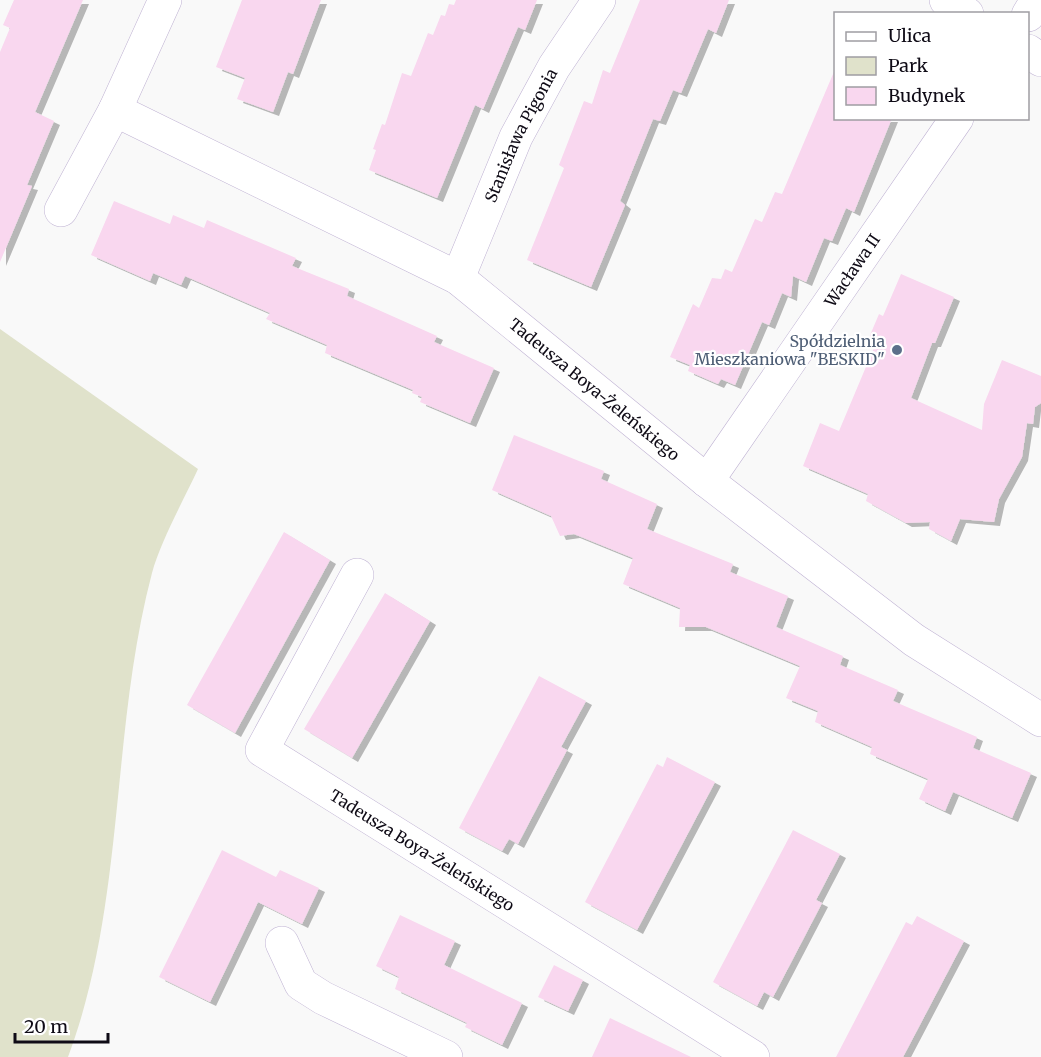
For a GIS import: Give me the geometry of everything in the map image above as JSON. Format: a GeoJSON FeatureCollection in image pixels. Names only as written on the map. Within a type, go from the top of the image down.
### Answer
{"type":"FeatureCollection","features":[{"type":"Feature","properties":{"kind":"street"},"geometry":{"type":"LineString","coordinates":[[62,210],[115,110],[165,0]]}},
{"type":"Feature","properties":{"kind":"street","name":"Stanisława Pigonia"},"geometry":{"type":"LineString","coordinates":[[458,278],[516,137],[554,67],[599,0]]}},
{"type":"Feature","properties":{"kind":"street"},"geometry":{"type":"LineString","coordinates":[[946,0],[965,12]]}},
{"type":"Feature","properties":{"kind":"street"},"geometry":{"type":"LineString","coordinates":[[1029,13],[1037,0]]}},
{"type":"Feature","properties":{"kind":"street","name":"Tadeusza Boya-Żeleńskiego"},"geometry":{"type":"LineString","coordinates":[[115,110],[458,278],[707,481],[914,640],[1041,720]]}},
{"type":"Feature","properties":{"kind":"street","name":"Wacława II"},"geometry":{"type":"LineString","coordinates":[[707,481],[956,120]]}},
{"type":"Feature","properties":{"kind":"street","name":"Tadeusza Boya-Żeleńskiego"},"geometry":{"type":"LineString","coordinates":[[357,575],[262,750],[753,1057]]}},
{"type":"Feature","properties":{"kind":"street"},"geometry":{"type":"LineString","coordinates":[[282,943],[301,984],[323,998],[446,1057]]}},
{"type":"Feature","properties":{"kind":"green space"},"geometry":{"type":"Polygon","coordinates":[[[0,329],[198,469],[166,535],[152,573],[129,694],[109,878],[100,938],[87,998],[68,1057],[0,1057],[0,329]]]}},
{"type":"Feature","properties":{"kind":"building"},"geometry":{"type":"Polygon","coordinates":[[[14,0],[83,0],[35,112],[54,121],[27,185],[32,186],[0,262],[0,52],[10,28],[3,25],[14,0]]]}},
{"type":"Feature","properties":{"kind":"building"},"geometry":{"type":"Polygon","coordinates":[[[242,0],[321,0],[293,74],[288,72],[273,112],[237,99],[245,78],[216,67],[242,0]]]}},
{"type":"Feature","properties":{"kind":"building"},"geometry":{"type":"Polygon","coordinates":[[[456,0],[537,0],[525,30],[518,27],[483,109],[475,105],[437,198],[369,170],[376,150],[373,149],[382,124],[385,125],[402,73],[411,76],[428,33],[433,35],[441,15],[445,16],[449,4],[454,5],[456,0]]]}},
{"type":"Feature","properties":{"kind":"building"},"geometry":{"type":"Polygon","coordinates":[[[640,0],[729,0],[716,33],[708,29],[681,93],[673,90],[660,121],[653,119],[620,201],[625,205],[591,287],[527,260],[564,168],[559,165],[584,101],[592,104],[603,70],[610,73],[640,0]]]}},
{"type":"Feature","properties":{"kind":"building"},"geometry":{"type":"Polygon","coordinates":[[[834,72],[834,120],[891,120],[854,212],[846,208],[832,241],[824,238],[806,282],[793,276],[791,297],[782,293],[769,325],[762,322],[735,385],[721,379],[718,384],[688,371],[690,365],[670,357],[693,304],[699,308],[712,278],[721,279],[725,269],[732,272],[755,219],[762,222],[775,192],[782,194],[834,72]]]}},
{"type":"Feature","properties":{"kind":"building"},"geometry":{"type":"Polygon","coordinates":[[[114,201],[170,224],[173,215],[204,228],[207,220],[296,258],[292,266],[349,289],[347,296],[437,336],[434,342],[494,368],[470,423],[420,402],[422,397],[412,393],[413,390],[325,353],[327,345],[266,319],[270,313],[185,276],[181,285],[153,273],[150,281],[91,255],[114,201]]]}},
{"type":"Feature","properties":{"kind":"building"},"geometry":{"type":"Polygon","coordinates":[[[901,274],[954,297],[935,343],[932,343],[911,398],[982,430],[984,404],[1002,360],[1041,376],[1041,403],[1035,407],[1033,424],[1027,423],[1022,457],[999,499],[994,522],[960,519],[951,541],[929,529],[930,522],[906,523],[866,501],[868,494],[803,466],[820,423],[839,431],[876,343],[868,340],[879,314],[883,316],[901,274]]]}},
{"type":"Feature","properties":{"kind":"building"},"geometry":{"type":"Polygon","coordinates":[[[514,435],[604,471],[601,479],[657,504],[647,529],[733,564],[730,572],[788,596],[776,627],[843,656],[840,665],[898,690],[893,701],[977,737],[973,748],[1031,773],[1012,818],[953,792],[945,811],[919,799],[928,779],[870,754],[872,747],[815,722],[818,711],[786,698],[800,666],[706,627],[679,627],[680,608],[623,584],[633,558],[574,534],[560,536],[551,516],[492,490],[514,435]]]}},
{"type":"Feature","properties":{"kind":"building"},"geometry":{"type":"Polygon","coordinates":[[[284,532],[330,560],[235,733],[187,705],[284,532]]]}},
{"type":"Feature","properties":{"kind":"building"},"geometry":{"type":"Polygon","coordinates":[[[385,593],[430,621],[352,758],[304,729],[385,593]]]}},
{"type":"Feature","properties":{"kind":"building"},"geometry":{"type":"Polygon","coordinates":[[[539,676],[586,701],[561,747],[567,750],[518,844],[509,839],[502,851],[459,828],[539,676]]]}},
{"type":"Feature","properties":{"kind":"building"},"geometry":{"type":"Polygon","coordinates":[[[667,757],[715,782],[637,930],[585,902],[657,764],[663,767],[667,757]]]}},
{"type":"Feature","properties":{"kind":"building"},"geometry":{"type":"Polygon","coordinates":[[[793,830],[840,854],[816,900],[822,903],[773,997],[764,992],[757,1006],[713,982],[793,830]]]}},
{"type":"Feature","properties":{"kind":"building"},"geometry":{"type":"Polygon","coordinates":[[[222,850],[276,877],[280,870],[319,888],[302,924],[258,902],[210,1002],[159,977],[222,850]]]}},
{"type":"Feature","properties":{"kind":"building"},"geometry":{"type":"Polygon","coordinates":[[[400,915],[455,941],[444,965],[522,1003],[502,1045],[465,1027],[467,1023],[395,989],[399,977],[376,966],[400,915]]]}},
{"type":"Feature","properties":{"kind":"building"},"geometry":{"type":"Polygon","coordinates":[[[917,916],[964,941],[903,1057],[836,1057],[906,922],[912,925],[917,916]]]}},
{"type":"Feature","properties":{"kind":"building"},"geometry":{"type":"Polygon","coordinates":[[[554,965],[583,980],[568,1011],[538,997],[554,965]]]}},
{"type":"Feature","properties":{"kind":"building"},"geometry":{"type":"Polygon","coordinates":[[[610,1018],[691,1057],[592,1057],[610,1018]]]}},
{"type":"Feature","properties":{"kind":"place","name":"Spółdzielnia Mieszkaniowa \"BESKID\""},"geometry":{"type":"Point","coordinates":[897,350]}}]}
